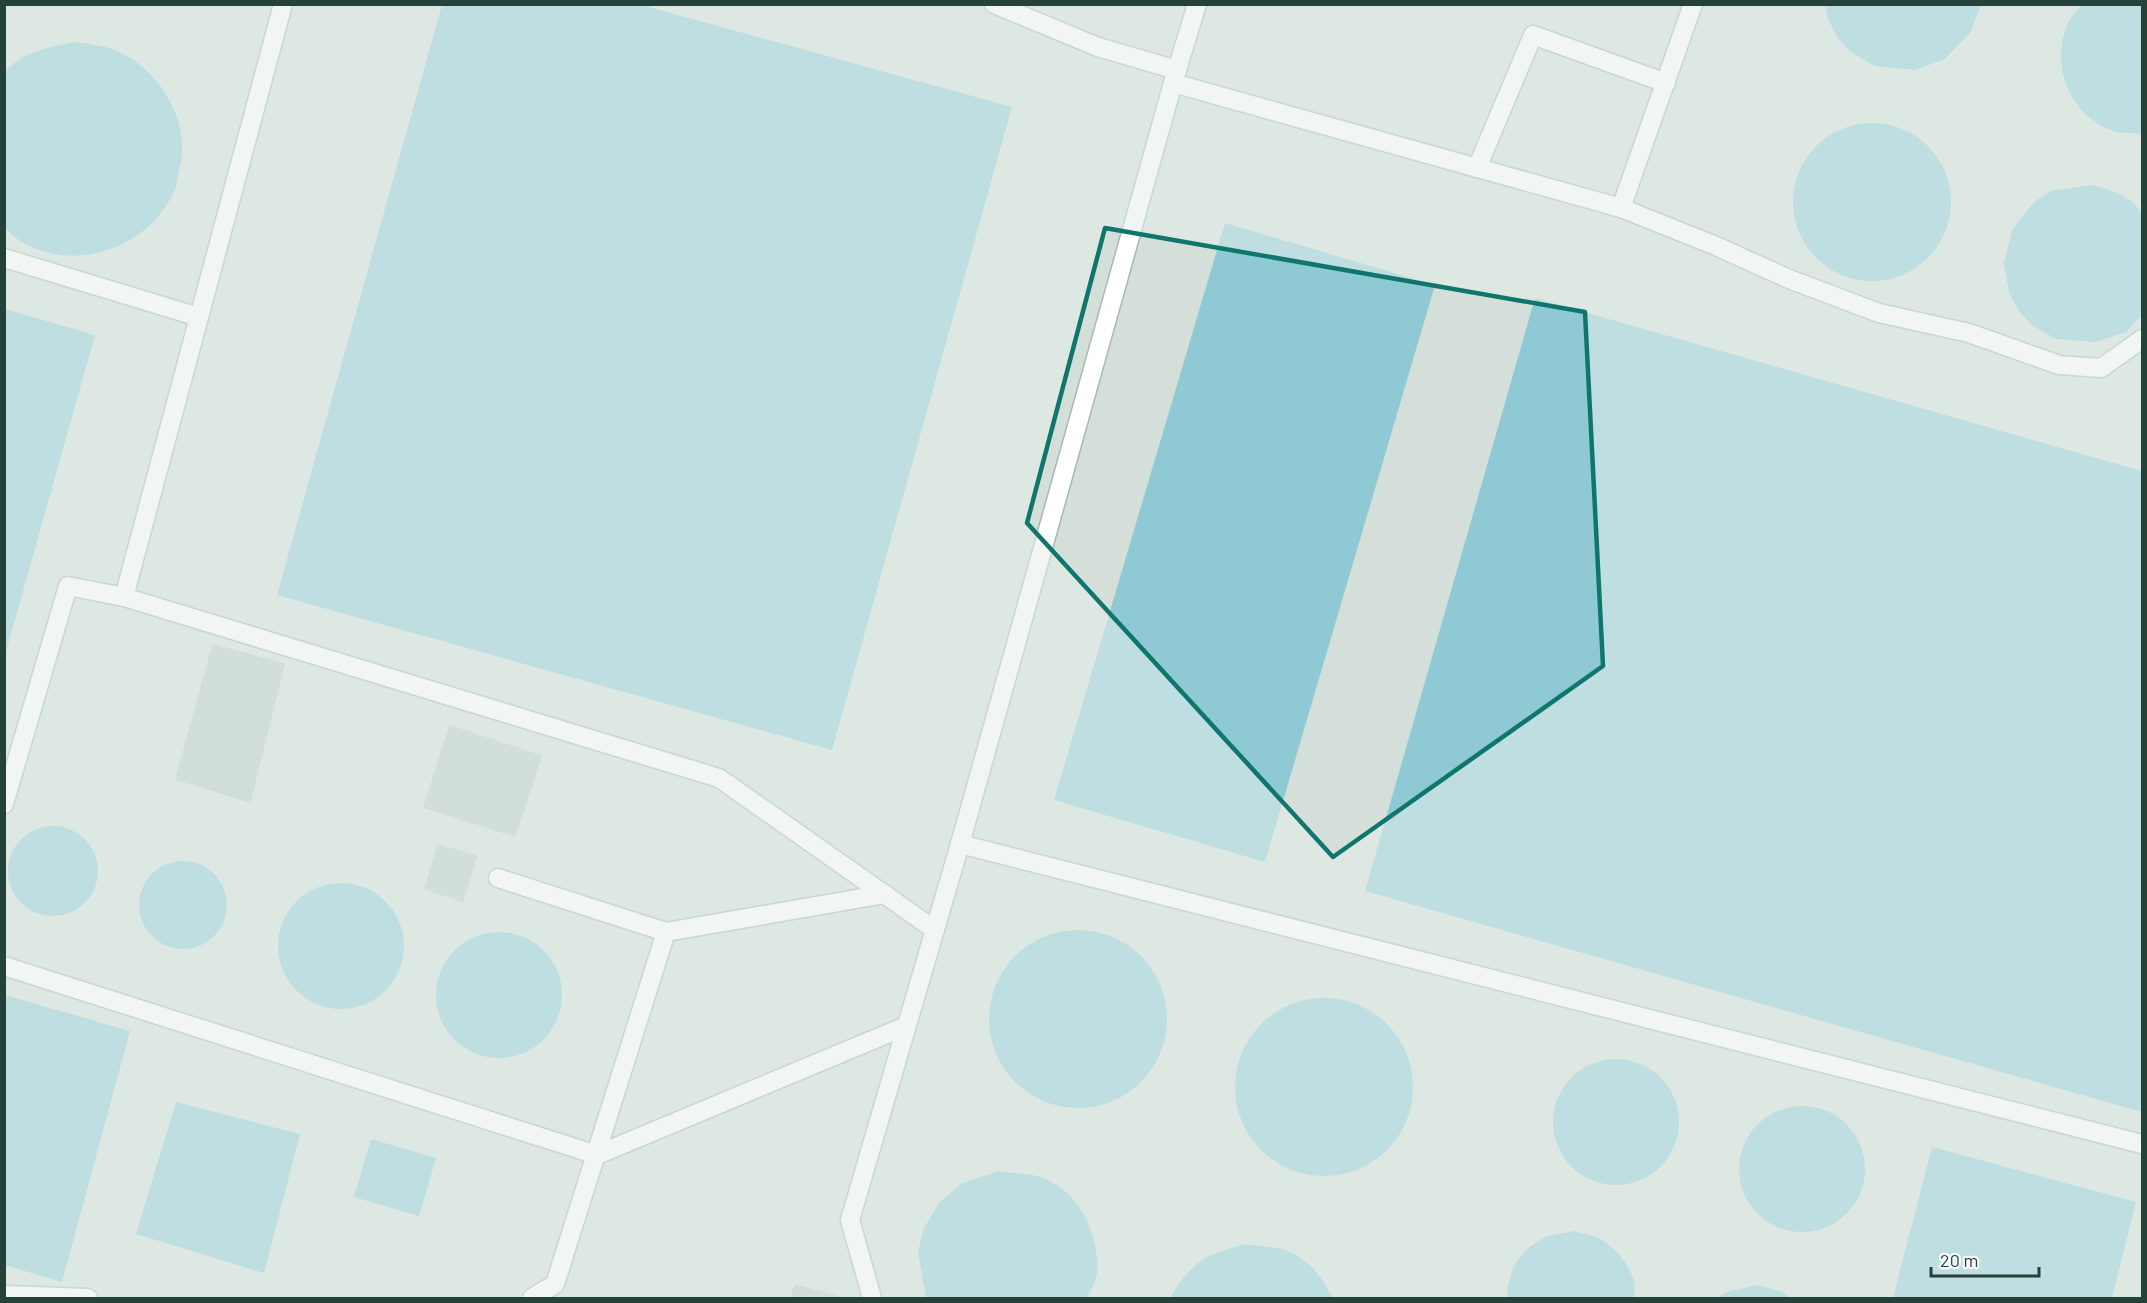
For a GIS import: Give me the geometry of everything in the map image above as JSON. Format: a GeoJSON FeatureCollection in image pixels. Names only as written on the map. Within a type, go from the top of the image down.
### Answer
{"type":"FeatureCollection","features":[{"type":"Feature","properties":{"kind":"lane"},"geometry":{"type":"LineString","coordinates":[[124,597],[283,4]]}},
{"type":"Feature","properties":{"kind":"lane"},"geometry":{"type":"LineString","coordinates":[[994,4],[1175,77],[1477,168],[1621,208],[1716,246],[1789,279],[1879,313],[1969,333],[2059,365],[2101,368],[2142,339]]}},
{"type":"Feature","properties":{"kind":"lane"},"geometry":{"type":"LineString","coordinates":[[872,1299],[850,1220],[960,844],[1197,4]]}},
{"type":"Feature","properties":{"kind":"lane"},"geometry":{"type":"LineString","coordinates":[[1621,208],[1693,4]]}},
{"type":"Feature","properties":{"kind":"lane"},"geometry":{"type":"LineString","coordinates":[[1477,168],[1533,35],[1666,83]]}},
{"type":"Feature","properties":{"kind":"lane"},"geometry":{"type":"LineString","coordinates":[[4,258],[199,317]]}},
{"type":"Feature","properties":{"kind":"lane"},"geometry":{"type":"LineString","coordinates":[[4,804],[68,586],[124,597],[719,778],[935,930]]}},
{"type":"Feature","properties":{"kind":"lane"},"geometry":{"type":"LineString","coordinates":[[960,844],[2142,1144]]}},
{"type":"Feature","properties":{"kind":"lane"},"geometry":{"type":"LineString","coordinates":[[498,878],[666,932],[885,894]]}},
{"type":"Feature","properties":{"kind":"lane"},"geometry":{"type":"LineString","coordinates":[[532,1299],[555,1284],[666,932]]}},
{"type":"Feature","properties":{"kind":"lane"},"geometry":{"type":"LineString","coordinates":[[4,966],[597,1155],[906,1026]]}},
{"type":"Feature","properties":{"kind":"lane"},"geometry":{"type":"LineString","coordinates":[[4,1295],[88,1299]]}},
{"type":"Feature","properties":{"kind":"highlighted area"},"geometry":{"type":"Polygon","coordinates":[[[1105,228],[1585,312],[1603,666],[1333,857],[1027,523],[1105,228]]]}},
{"type":"Feature","properties":{"kind":"shaded area"},"geometry":{"type":"Polygon","coordinates":[[[5,5],[2142,5],[2142,1298],[5,1298],[5,5]]]}},
{"type":"Feature","properties":{"kind":"water"},"geometry":{"type":"Polygon","coordinates":[[[1825,4],[1981,5],[1970,33],[1945,59],[1915,70],[1875,66],[1852,53],[1838,38],[1828,19],[1825,4]]]}},
{"type":"Feature","properties":{"kind":"water"},"geometry":{"type":"Polygon","coordinates":[[[442,5],[642,5],[1012,107],[832,750],[277,595],[442,5]]]}},
{"type":"Feature","properties":{"kind":"water"},"geometry":{"type":"Polygon","coordinates":[[[2082,5],[2142,5],[2142,134],[2122,133],[2096,122],[2084,112],[2067,86],[2062,70],[2063,39],[2069,20],[2082,5]]]}},
{"type":"Feature","properties":{"kind":"water"},"geometry":{"type":"Polygon","coordinates":[[[78,42],[105,47],[124,54],[151,75],[171,104],[178,120],[182,155],[175,189],[164,209],[149,226],[131,240],[110,249],[88,255],[66,255],[43,251],[22,242],[5,228],[5,71],[30,54],[58,45],[78,42]]]}},
{"type":"Feature","properties":{"kind":"water"},"geometry":{"type":"Polygon","coordinates":[[[1872,123],[1902,129],[1928,146],[1945,172],[1951,202],[1945,232],[1928,258],[1902,275],[1872,281],[1842,275],[1816,258],[1799,232],[1793,202],[1799,172],[1816,146],[1842,129],[1872,123]]]}},
{"type":"Feature","properties":{"kind":"water"},"geometry":{"type":"Polygon","coordinates":[[[2091,185],[2120,194],[2142,213],[2142,315],[2126,332],[2096,342],[2056,339],[2033,326],[2019,311],[2009,292],[2004,264],[2012,230],[2034,202],[2051,191],[2091,185]]]}},
{"type":"Feature","properties":{"kind":"water"},"geometry":{"type":"Polygon","coordinates":[[[1225,223],[1435,285],[1265,862],[1054,800],[1225,223]]]}},
{"type":"Feature","properties":{"kind":"water"},"geometry":{"type":"Polygon","coordinates":[[[1535,298],[2142,471],[2142,1112],[1365,891],[1535,298]]]}},
{"type":"Feature","properties":{"kind":"water"},"geometry":{"type":"Polygon","coordinates":[[[4,309],[95,335],[5,655],[4,309]]]}},
{"type":"Feature","properties":{"kind":"water"},"geometry":{"type":"Polygon","coordinates":[[[53,826],[70,830],[85,839],[94,854],[98,871],[94,888],[85,903],[70,912],[53,916],[36,912],[21,903],[12,888],[8,871],[12,854],[21,839],[36,830],[53,826]]]}},
{"type":"Feature","properties":{"kind":"water"},"geometry":{"type":"Polygon","coordinates":[[[183,861],[208,868],[220,880],[227,905],[220,930],[208,942],[183,949],[158,942],[146,930],[139,905],[146,880],[158,868],[183,861]]]}},
{"type":"Feature","properties":{"kind":"water"},"geometry":{"type":"Polygon","coordinates":[[[341,883],[365,888],[385,902],[399,922],[404,946],[399,970],[385,990],[365,1004],[341,1009],[317,1004],[297,990],[283,970],[278,946],[283,922],[297,902],[317,888],[341,883]]]}},
{"type":"Feature","properties":{"kind":"water"},"geometry":{"type":"Polygon","coordinates":[[[1078,930],[1112,937],[1141,956],[1160,985],[1167,1019],[1160,1053],[1141,1082],[1112,1101],[1078,1108],[1044,1101],[1015,1082],[996,1053],[989,1019],[996,985],[1015,956],[1044,937],[1078,930]]]}},
{"type":"Feature","properties":{"kind":"water"},"geometry":{"type":"Polygon","coordinates":[[[499,932],[523,937],[544,950],[557,971],[562,995],[557,1019],[544,1040],[523,1053],[499,1058],[475,1053],[454,1040],[441,1019],[436,995],[441,971],[454,950],[475,937],[499,932]]]}},
{"type":"Feature","properties":{"kind":"water"},"geometry":{"type":"Polygon","coordinates":[[[5,995],[130,1031],[62,1282],[5,1265],[5,995]]]}},
{"type":"Feature","properties":{"kind":"water"},"geometry":{"type":"Polygon","coordinates":[[[1324,998],[1358,1005],[1387,1024],[1406,1053],[1413,1087],[1406,1121],[1387,1150],[1358,1169],[1324,1176],[1290,1169],[1261,1150],[1242,1121],[1235,1087],[1242,1053],[1261,1024],[1290,1005],[1324,998]]]}},
{"type":"Feature","properties":{"kind":"water"},"geometry":{"type":"Polygon","coordinates":[[[1616,1059],[1640,1064],[1661,1077],[1674,1098],[1679,1122],[1674,1146],[1661,1167],[1640,1180],[1616,1185],[1592,1180],[1571,1167],[1558,1146],[1553,1122],[1558,1098],[1571,1077],[1592,1064],[1616,1059]]]}},
{"type":"Feature","properties":{"kind":"water"},"geometry":{"type":"Polygon","coordinates":[[[176,1102],[300,1134],[264,1273],[136,1234],[176,1102]]]}},
{"type":"Feature","properties":{"kind":"water"},"geometry":{"type":"Polygon","coordinates":[[[1802,1106],[1826,1110],[1847,1124],[1861,1145],[1865,1169],[1861,1193],[1847,1214],[1826,1228],[1802,1232],[1778,1228],[1757,1214],[1743,1193],[1739,1169],[1743,1145],[1757,1124],[1778,1110],[1802,1106]]]}},
{"type":"Feature","properties":{"kind":"water"},"geometry":{"type":"Polygon","coordinates":[[[371,1139],[436,1158],[419,1216],[354,1197],[371,1139]]]}},
{"type":"Feature","properties":{"kind":"water"},"geometry":{"type":"Polygon","coordinates":[[[1932,1147],[2136,1202],[2112,1298],[1893,1298],[1932,1147]]]}},
{"type":"Feature","properties":{"kind":"water"},"geometry":{"type":"Polygon","coordinates":[[[998,1171],[1040,1177],[1053,1183],[1076,1202],[1090,1229],[1097,1258],[1097,1273],[1087,1298],[926,1298],[918,1252],[924,1228],[939,1203],[962,1183],[998,1171]]]}},
{"type":"Feature","properties":{"kind":"water"},"geometry":{"type":"Polygon","coordinates":[[[1575,1231],[1602,1240],[1615,1251],[1631,1273],[1635,1289],[1634,1298],[1507,1298],[1512,1271],[1526,1250],[1545,1237],[1575,1231]]]}},
{"type":"Feature","properties":{"kind":"water"},"geometry":{"type":"Polygon","coordinates":[[[1243,1244],[1285,1250],[1301,1258],[1314,1270],[1333,1298],[1170,1298],[1185,1276],[1200,1262],[1243,1244]]]}},
{"type":"Feature","properties":{"kind":"water"},"geometry":{"type":"Polygon","coordinates":[[[1758,1285],[1783,1292],[1791,1298],[1717,1298],[1726,1292],[1758,1285]]]}},
{"type":"Feature","properties":{"kind":"building"},"geometry":{"type":"Polygon","coordinates":[[[213,645],[284,664],[250,802],[176,779],[213,645]]]}},
{"type":"Feature","properties":{"kind":"building"},"geometry":{"type":"Polygon","coordinates":[[[450,726],[541,756],[515,836],[424,807],[450,726]]]}},
{"type":"Feature","properties":{"kind":"building"},"geometry":{"type":"Polygon","coordinates":[[[438,845],[476,856],[463,901],[425,889],[438,845]]]}},
{"type":"Feature","properties":{"kind":"building"},"geometry":{"type":"Polygon","coordinates":[[[795,1285],[843,1298],[791,1298],[795,1285]]]}}]}
